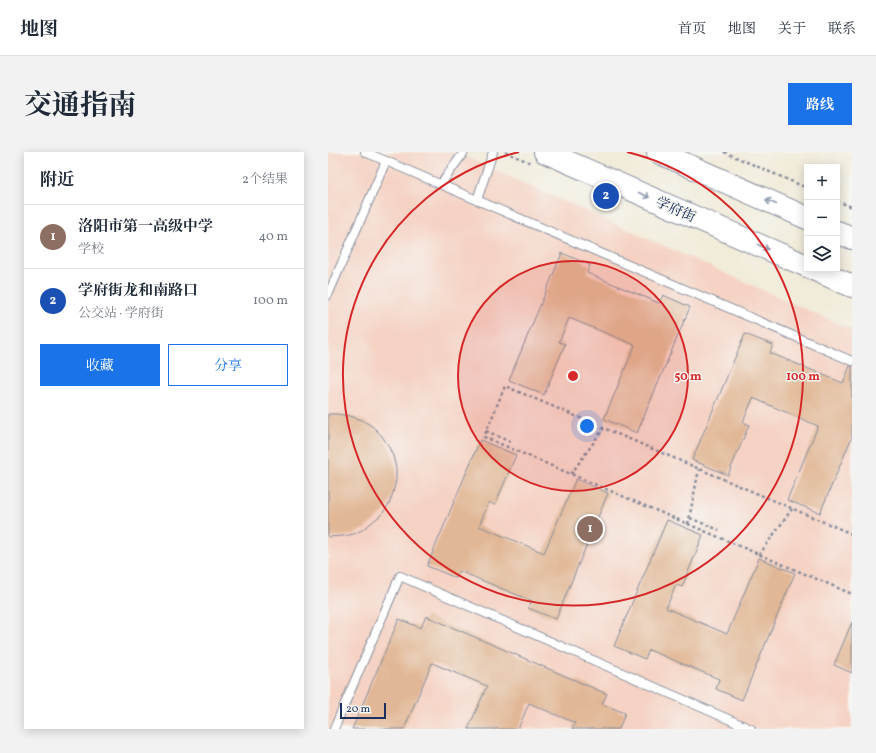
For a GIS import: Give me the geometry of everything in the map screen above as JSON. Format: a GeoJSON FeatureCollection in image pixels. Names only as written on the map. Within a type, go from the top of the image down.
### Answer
{"type":"FeatureCollection","features":[{"type":"Feature","properties":{"kind":"main road","name":"学府街"},"geometry":{"type":"LineString","coordinates":[[545,152],[804,265]]}},
{"type":"Feature","properties":{"kind":"main road"},"geometry":{"type":"LineString","coordinates":[[658,152],[804,217]]}},
{"type":"Feature","properties":{"kind":"main road"},"geometry":{"type":"LineString","coordinates":[[840,233],[852,238]]}},
{"type":"Feature","properties":{"kind":"main road"},"geometry":{"type":"LineString","coordinates":[[820,272],[852,286]]}},
{"type":"Feature","properties":{"kind":"lane"},"geometry":{"type":"LineString","coordinates":[[365,152],[852,361]]}},
{"type":"Feature","properties":{"kind":"lane"},"geometry":{"type":"LineString","coordinates":[[441,184],[464,152]]}},
{"type":"Feature","properties":{"kind":"lane"},"geometry":{"type":"LineString","coordinates":[[477,200],[493,152]]}},
{"type":"Feature","properties":{"kind":"lane"},"geometry":{"type":"LineString","coordinates":[[328,295],[386,161]]}},
{"type":"Feature","properties":{"kind":"lane"},"geometry":{"type":"LineString","coordinates":[[334,729],[400,576],[751,729]]}},
{"type":"Feature","properties":{"kind":"path"},"geometry":{"type":"LineString","coordinates":[[724,152],[804,187]]}},
{"type":"Feature","properties":{"kind":"path"},"geometry":{"type":"LineString","coordinates":[[840,202],[852,208]]}},
{"type":"Feature","properties":{"kind":"path"},"geometry":{"type":"LineString","coordinates":[[852,534],[506,386],[484,437],[852,594]]}},
{"type":"Feature","properties":{"kind":"path"},"geometry":{"type":"LineString","coordinates":[[571,474],[604,428]]}},
{"type":"Feature","properties":{"kind":"path"},"geometry":{"type":"LineString","coordinates":[[486,432],[513,443]]}},
{"type":"Feature","properties":{"kind":"path"},"geometry":{"type":"LineString","coordinates":[[688,524],[699,469]]}},
{"type":"Feature","properties":{"kind":"path"},"geometry":{"type":"LineString","coordinates":[[759,554],[792,509]]}},
{"type":"Feature","properties":{"kind":"path"},"geometry":{"type":"LineString","coordinates":[[690,518],[719,530]]}},
{"type":"Feature","properties":{"kind":"shaded area"},"geometry":{"type":"Polygon","coordinates":[[[328,152],[454,152],[852,330],[852,729],[328,729],[328,152]]]}},
{"type":"Feature","properties":{"kind":"building"},"geometry":{"type":"Polygon","coordinates":[[[562,253],[590,265],[587,273],[659,303],[663,295],[690,307],[637,433],[604,419],[635,345],[569,318],[559,342],[565,344],[544,395],[509,380],[562,253]]]}},
{"type":"Feature","properties":{"kind":"building"},"geometry":{"type":"Polygon","coordinates":[[[745,334],[773,345],[770,353],[843,383],[850,366],[852,366],[852,437],[820,513],[787,500],[818,426],[753,398],[743,422],[749,425],[728,475],[692,460],[745,334]]]}},
{"type":"Feature","properties":{"kind":"building"},"geometry":{"type":"Polygon","coordinates":[[[328,414],[350,416],[362,420],[372,426],[388,445],[393,456],[396,468],[396,480],[389,504],[382,514],[364,529],[354,534],[328,537],[328,414]]]}},
{"type":"Feature","properties":{"kind":"building"},"geometry":{"type":"Polygon","coordinates":[[[480,440],[516,455],[495,505],[489,502],[479,526],[544,553],[576,479],[608,493],[556,619],[528,608],[532,601],[459,571],[456,578],[427,566],[480,440]]]}},
{"type":"Feature","properties":{"kind":"building"},"geometry":{"type":"Polygon","coordinates":[[[667,520],[703,535],[682,587],[676,585],[666,608],[727,634],[759,558],[795,573],[742,700],[716,689],[719,679],[649,650],[645,659],[614,646],[667,520]]]}},
{"type":"Feature","properties":{"kind":"building"},"geometry":{"type":"Polygon","coordinates":[[[426,616],[607,694],[602,704],[625,713],[619,729],[572,729],[575,723],[529,703],[518,729],[468,729],[487,686],[432,663],[404,729],[352,729],[399,619],[421,628],[426,616]]]}},
{"type":"Feature","properties":{"kind":"building"},"geometry":{"type":"Polygon","coordinates":[[[852,622],[852,673],[834,665],[852,622]]]}},
{"type":"Feature","properties":{"kind":"place","name":"学府街龙和南路口"},"geometry":{"type":"Point","coordinates":[606,196]}},
{"type":"Feature","properties":{"kind":"place","name":"洛阳市第一高级中学"},"geometry":{"type":"Point","coordinates":[590,529]}}]}
